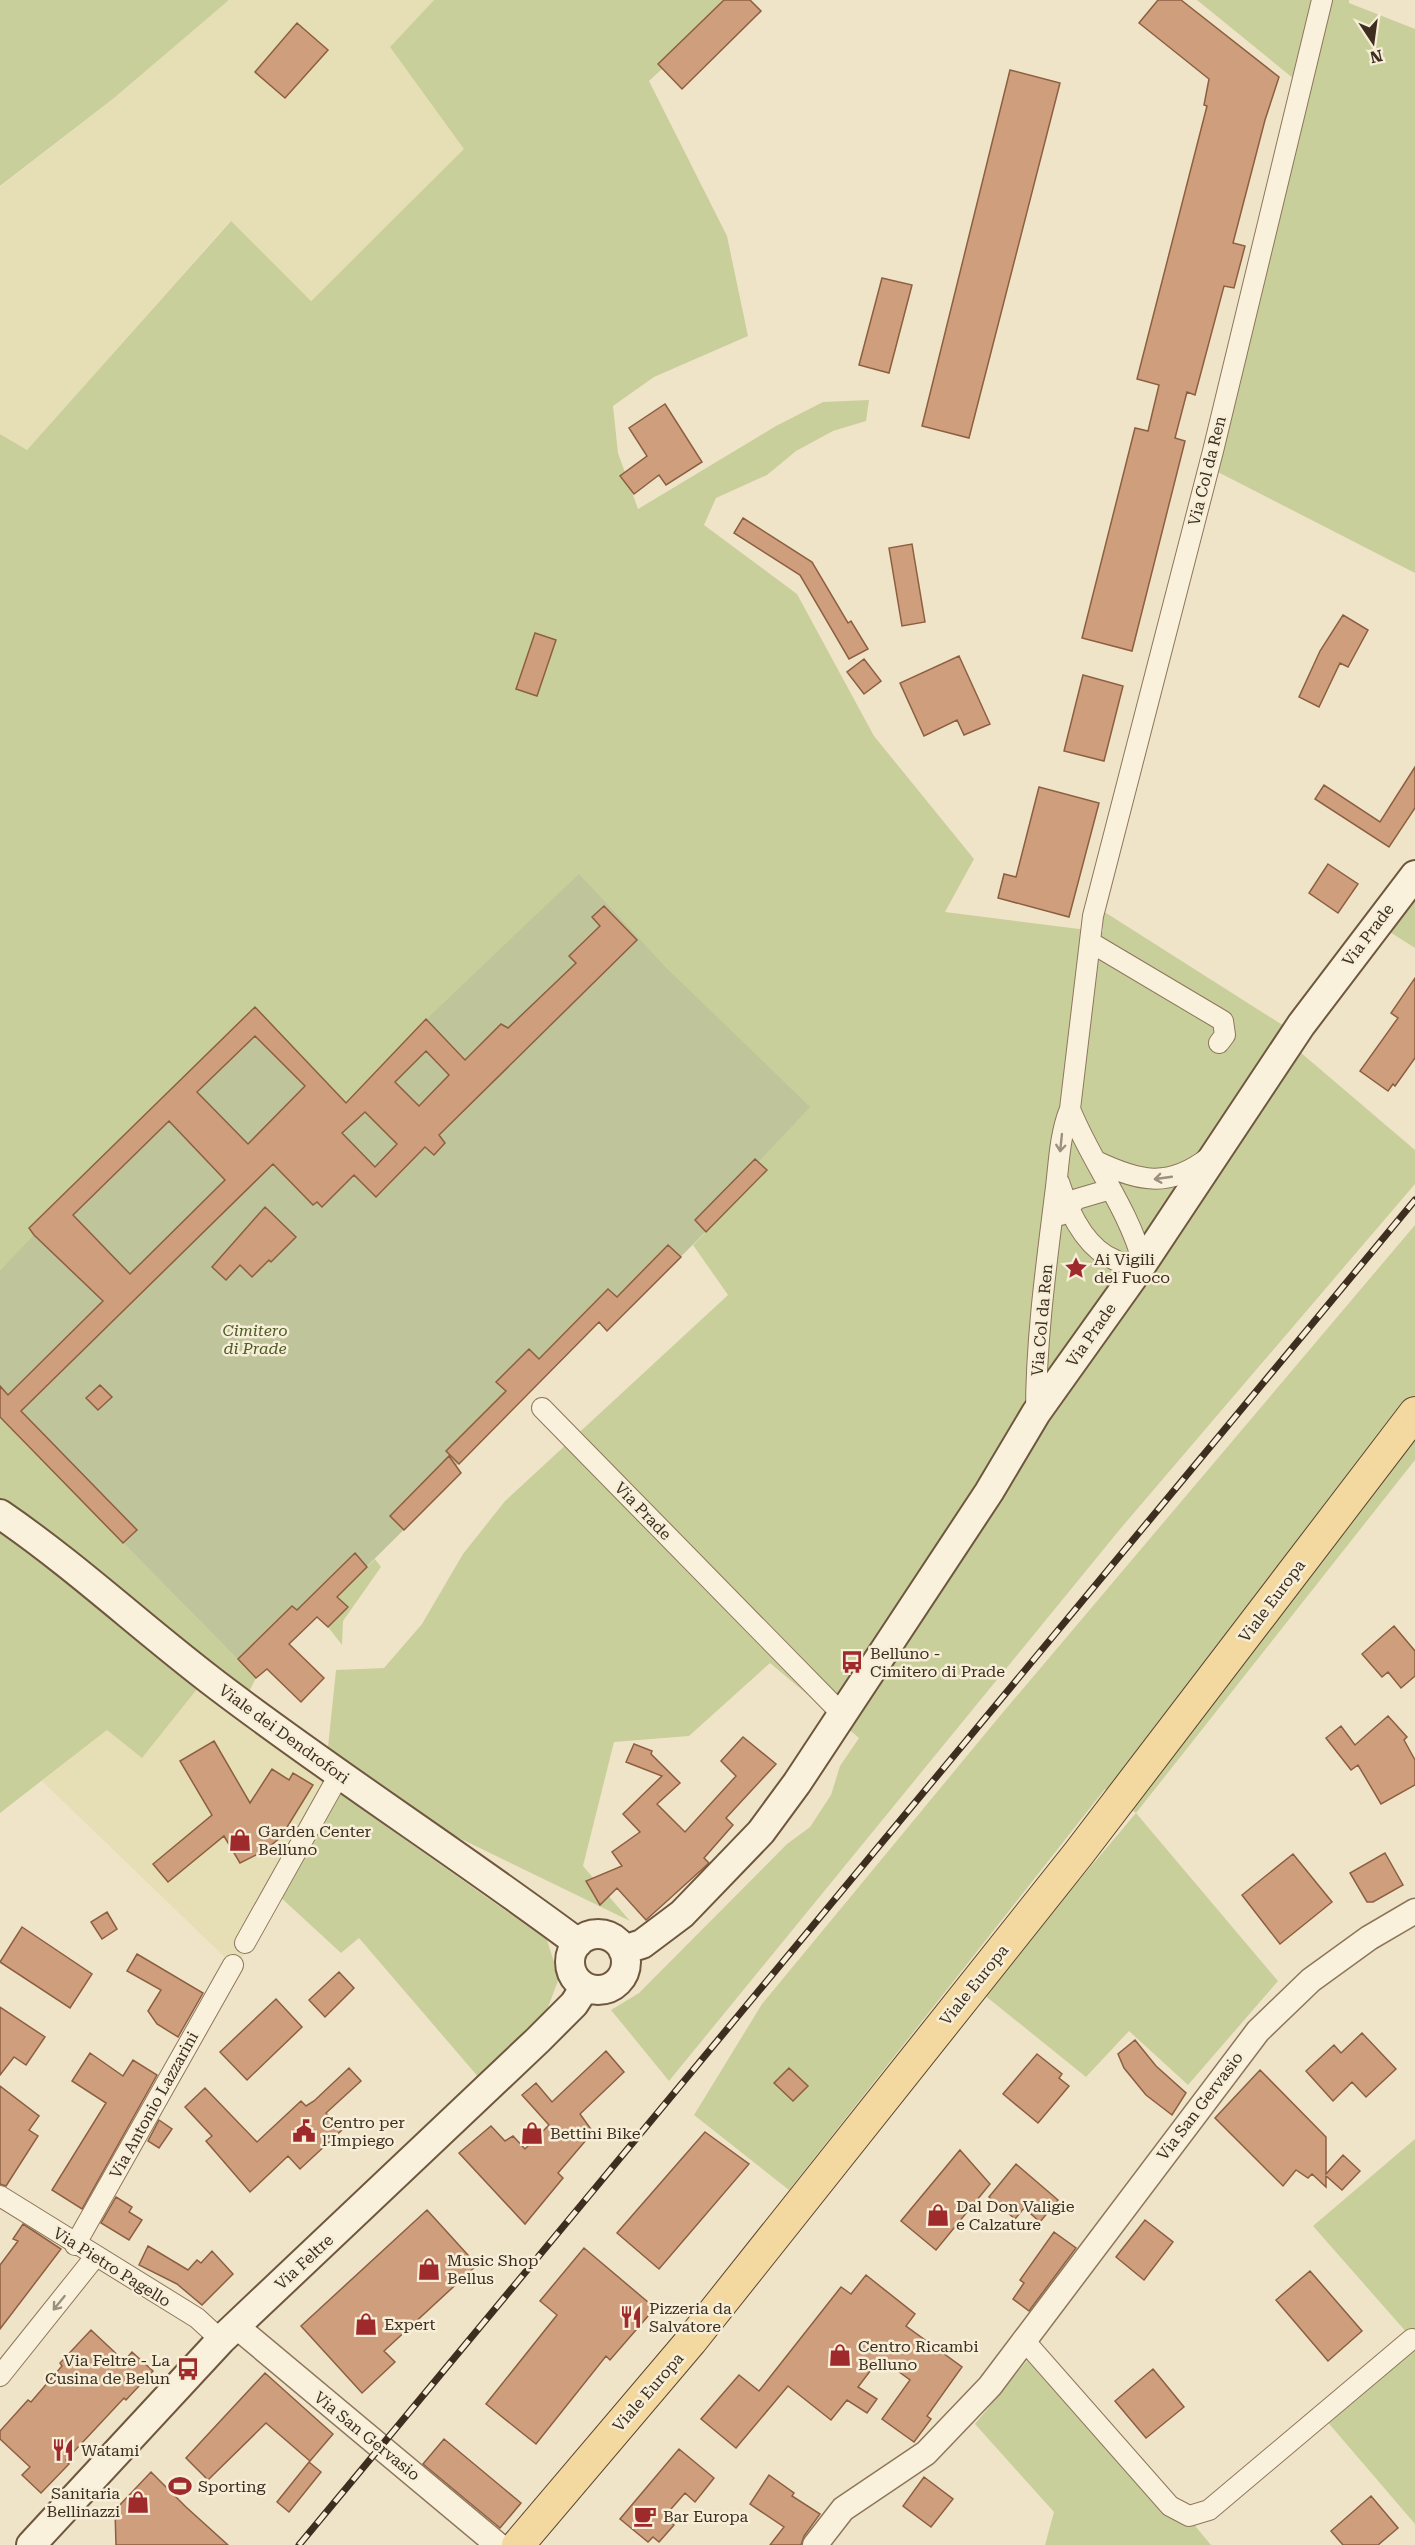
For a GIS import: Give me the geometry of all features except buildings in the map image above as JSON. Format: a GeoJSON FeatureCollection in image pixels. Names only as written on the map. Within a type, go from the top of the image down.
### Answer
{"type":"FeatureCollection","features":[{"type":"Feature","properties":{"kind":"main road","name":"Via Prade"},"geometry":{"type":"LineString","coordinates":[[623,1950],[642,1944],[663,1930],[721,1875],[761,1832],[844,1716],[989,1492],[1036,1413],[1143,1263],[1301,1025],[1415,875]]}},
{"type":"Feature","properties":{"kind":"main road","name":"Viale Europa"},"geometry":{"type":"LineString","coordinates":[[519,2543],[692,2341],[1079,1853],[1415,1413]]}},
{"type":"Feature","properties":{"kind":"main road","name":"Viale dei Dendrofori"},"geometry":{"type":"LineString","coordinates":[[0,1514],[218,1686],[339,1775],[514,1894],[578,1943]]}},
{"type":"Feature","properties":{"kind":"main road"},"geometry":{"type":"LineString","coordinates":[[586,1936],[608,1936],[617,1941],[623,1950],[626,1968],[617,1982],[602,1990],[585,1987],[575,1978],[570,1967],[571,1954],[586,1936]]}},
{"type":"Feature","properties":{"kind":"main road","name":"Via Feltre"},"geometry":{"type":"LineString","coordinates":[[31,2545],[228,2333],[538,2040],[574,2004],[585,1987]]}},
{"type":"Feature","properties":{"kind":"street","name":"Via Col da Ren"},"geometry":{"type":"LineString","coordinates":[[1036,1413],[1036,1361],[1051,1226],[1063,1127],[1070,1109],[1093,916],[1213,451],[1322,0]]}},
{"type":"Feature","properties":{"kind":"street"},"geometry":{"type":"LineString","coordinates":[[1090,942],[1223,1022],[1225,1035],[1219,1043]]}},
{"type":"Feature","properties":{"kind":"street","name":"Via Col da Ren"},"geometry":{"type":"LineString","coordinates":[[1058,1177],[1068,1208],[1088,1238],[1107,1255],[1124,1262],[1143,1263],[1128,1220],[1078,1131],[1070,1109]]}},
{"type":"Feature","properties":{"kind":"street"},"geometry":{"type":"LineString","coordinates":[[1096,1161],[1124,1174],[1155,1180],[1192,1170],[1215,1153]]}},
{"type":"Feature","properties":{"kind":"street"},"geometry":{"type":"LineString","coordinates":[[1051,1226],[1077,1199],[1111,1189]]}},
{"type":"Feature","properties":{"kind":"street","name":"Via Prade"},"geometry":{"type":"LineString","coordinates":[[542,1408],[844,1716]]}},
{"type":"Feature","properties":{"kind":"street"},"geometry":{"type":"LineString","coordinates":[[245,1943],[339,1775]]}},
{"type":"Feature","properties":{"kind":"street","name":"Via San Gervasio"},"geometry":{"type":"LineString","coordinates":[[815,2545],[843,2509],[926,2453],[990,2386],[1023,2339],[1258,2031],[1311,1980],[1369,1938],[1415,1911]]}},
{"type":"Feature","properties":{"kind":"street","name":"Via Antonio Lazzarini"},"geometry":{"type":"LineString","coordinates":[[75,2245],[233,1965]]}},
{"type":"Feature","properties":{"kind":"street","name":"Via Pietro Pagello"},"geometry":{"type":"LineString","coordinates":[[0,2196],[75,2245],[197,2318],[228,2333]]}},
{"type":"Feature","properties":{"kind":"street"},"geometry":{"type":"LineString","coordinates":[[0,2376],[95,2257]]}},
{"type":"Feature","properties":{"kind":"street","name":"Via San Gervasio"},"geometry":{"type":"LineString","coordinates":[[228,2333],[519,2543]]}},
{"type":"Feature","properties":{"kind":"street"},"geometry":{"type":"LineString","coordinates":[[1023,2339],[1170,2506],[1189,2516],[1209,2510],[1412,2339]]}},
{"type":"Feature","properties":{"kind":"shaded area"},"geometry":{"type":"Polygon","coordinates":[[[229,0],[434,0],[390,47],[465,149],[310,301],[230,221],[27,450],[0,434],[0,187],[114,98],[229,0]]]}},
{"type":"Feature","properties":{"kind":"shaded area"},"geometry":{"type":"Polygon","coordinates":[[[213,1669],[344,1782],[236,1968],[42,1781],[107,1730],[142,1757],[213,1669]]]}},
{"type":"Feature","properties":{"kind":"green space"},"geometry":{"type":"Polygon","coordinates":[[[0,0],[229,0],[114,98],[0,186],[0,0]]]}},
{"type":"Feature","properties":{"kind":"green space"},"geometry":{"type":"Polygon","coordinates":[[[434,0],[737,0],[649,81],[727,236],[748,336],[654,377],[613,406],[618,453],[638,509],[776,426],[823,402],[869,400],[866,421],[833,431],[796,451],[767,475],[716,498],[704,525],[797,594],[874,736],[974,859],[945,912],[1103,932],[1103,911],[1306,1040],[1300,1052],[1415,1150],[1415,1184],[1121,1528],[669,2081],[611,2010],[639,1993],[787,1844],[810,1827],[831,1795],[840,1766],[859,1738],[770,1663],[689,1736],[614,1742],[583,1866],[630,1921],[344,1782],[326,1766],[336,1670],[384,1668],[422,1624],[463,1554],[505,1501],[728,1295],[693,1245],[767,1171],[759,1162],[809,1107],[666,967],[579,875],[426,1019],[347,1102],[332,1088],[36,1234],[0,1270],[0,434],[27,450],[231,221],[311,301],[464,149],[390,47],[434,0]]]}},
{"type":"Feature","properties":{"kind":"green space"},"geometry":{"type":"Polygon","coordinates":[[[1197,0],[1349,0],[1349,3],[1415,29],[1415,573],[1210,468],[1294,79],[1197,0]]]}},
{"type":"Feature","properties":{"kind":"green space","name":"Cimitero di Prade"},"geometry":{"type":"Polygon","coordinates":[[[579,874],[666,967],[810,1107],[759,1162],[767,1170],[607,1331],[599,1322],[456,1466],[461,1473],[337,1596],[348,1607],[328,1627],[317,1617],[308,1625],[300,1618],[272,1665],[256,1678],[0,1418],[0,1270],[255,1007],[347,1102],[426,1019],[579,874]]]}},
{"type":"Feature","properties":{"kind":"green space"},"geometry":{"type":"Polygon","coordinates":[[[1415,895],[1415,948],[1385,929],[1415,895]]]}},
{"type":"Feature","properties":{"kind":"green space"},"geometry":{"type":"Polygon","coordinates":[[[1415,1225],[1415,1460],[1136,1813],[1105,1789],[789,2190],[694,2115],[762,2004],[999,1717],[1415,1225]]]}},
{"type":"Feature","properties":{"kind":"green space"},"geometry":{"type":"Polygon","coordinates":[[[0,1418],[256,1678],[247,1696],[213,1669],[142,1758],[107,1730],[0,1813],[0,1418]]]}},
{"type":"Feature","properties":{"kind":"green space"},"geometry":{"type":"Polygon","coordinates":[[[375,1559],[381,1567],[343,1621],[342,1645],[328,1627],[348,1607],[337,1597],[375,1559]]]}},
{"type":"Feature","properties":{"kind":"green space"},"geometry":{"type":"Polygon","coordinates":[[[335,1790],[547,1940],[559,1978],[540,2029],[480,2079],[359,1938],[341,1953],[278,1895],[335,1790]]]}},
{"type":"Feature","properties":{"kind":"green space"},"geometry":{"type":"Polygon","coordinates":[[[1136,1813],[1278,1981],[1188,2085],[1129,2031],[1086,2077],[983,1994],[1136,1813]]]}},
{"type":"Feature","properties":{"kind":"green space"},"geometry":{"type":"Polygon","coordinates":[[[1415,2139],[1415,2342],[1313,2226],[1415,2139]]]}},
{"type":"Feature","properties":{"kind":"green space"},"geometry":{"type":"Polygon","coordinates":[[[1415,2343],[1415,2524],[1325,2419],[1415,2343]]]}},
{"type":"Feature","properties":{"kind":"green space"},"geometry":{"type":"Polygon","coordinates":[[[1031,2356],[1194,2520],[1196,2527],[1211,2545],[1045,2545],[1054,2512],[975,2424],[1031,2356]]]}},
{"type":"Feature","properties":{"kind":"railway"},"geometry":{"type":"LineString","coordinates":[[299,2545],[1415,1200]]}},
{"type":"Feature","properties":{"kind":"place","name":"Ai Vigili del Fuoco"},"geometry":{"type":"Point","coordinates":[1076,1268]}},
{"type":"Feature","properties":{"kind":"place","name":"Belluno - Cimitero di Prade"},"geometry":{"type":"Point","coordinates":[852,1662]}},
{"type":"Feature","properties":{"kind":"place","name":"Garden Center Belluno"},"geometry":{"type":"Point","coordinates":[240,1840]}},
{"type":"Feature","properties":{"kind":"place","name":"Centro per l'Impiego"},"geometry":{"type":"Point","coordinates":[304,2131]}},
{"type":"Feature","properties":{"kind":"place","name":"Bettini Bike"},"geometry":{"type":"Point","coordinates":[532,2133]}},
{"type":"Feature","properties":{"kind":"place","name":"Dal Don Valigie e Calzature"},"geometry":{"type":"Point","coordinates":[938,2215]}},
{"type":"Feature","properties":{"kind":"place","name":"Music Shop Bellus"},"geometry":{"type":"Point","coordinates":[429,2269]}},
{"type":"Feature","properties":{"kind":"place","name":"Pizzeria da Salvatore"},"geometry":{"type":"Point","coordinates":[631,2317]}},
{"type":"Feature","properties":{"kind":"place","name":"Expert"},"geometry":{"type":"Point","coordinates":[366,2324]}},
{"type":"Feature","properties":{"kind":"place","name":"Centro Ricambi Belluno"},"geometry":{"type":"Point","coordinates":[840,2355]}},
{"type":"Feature","properties":{"kind":"place","name":"Via Feltre - La Cusina de Belun"},"geometry":{"type":"Point","coordinates":[188,2369]}},
{"type":"Feature","properties":{"kind":"place","name":"Watami"},"geometry":{"type":"Point","coordinates":[63,2450]}},
{"type":"Feature","properties":{"kind":"place","name":"Sporting"},"geometry":{"type":"Point","coordinates":[180,2486]}},
{"type":"Feature","properties":{"kind":"place","name":"Sanitaria Bellinazzi"},"geometry":{"type":"Point","coordinates":[138,2502]}},
{"type":"Feature","properties":{"kind":"place","name":"Bar Europa"},"geometry":{"type":"Point","coordinates":[645,2516]}}]}
